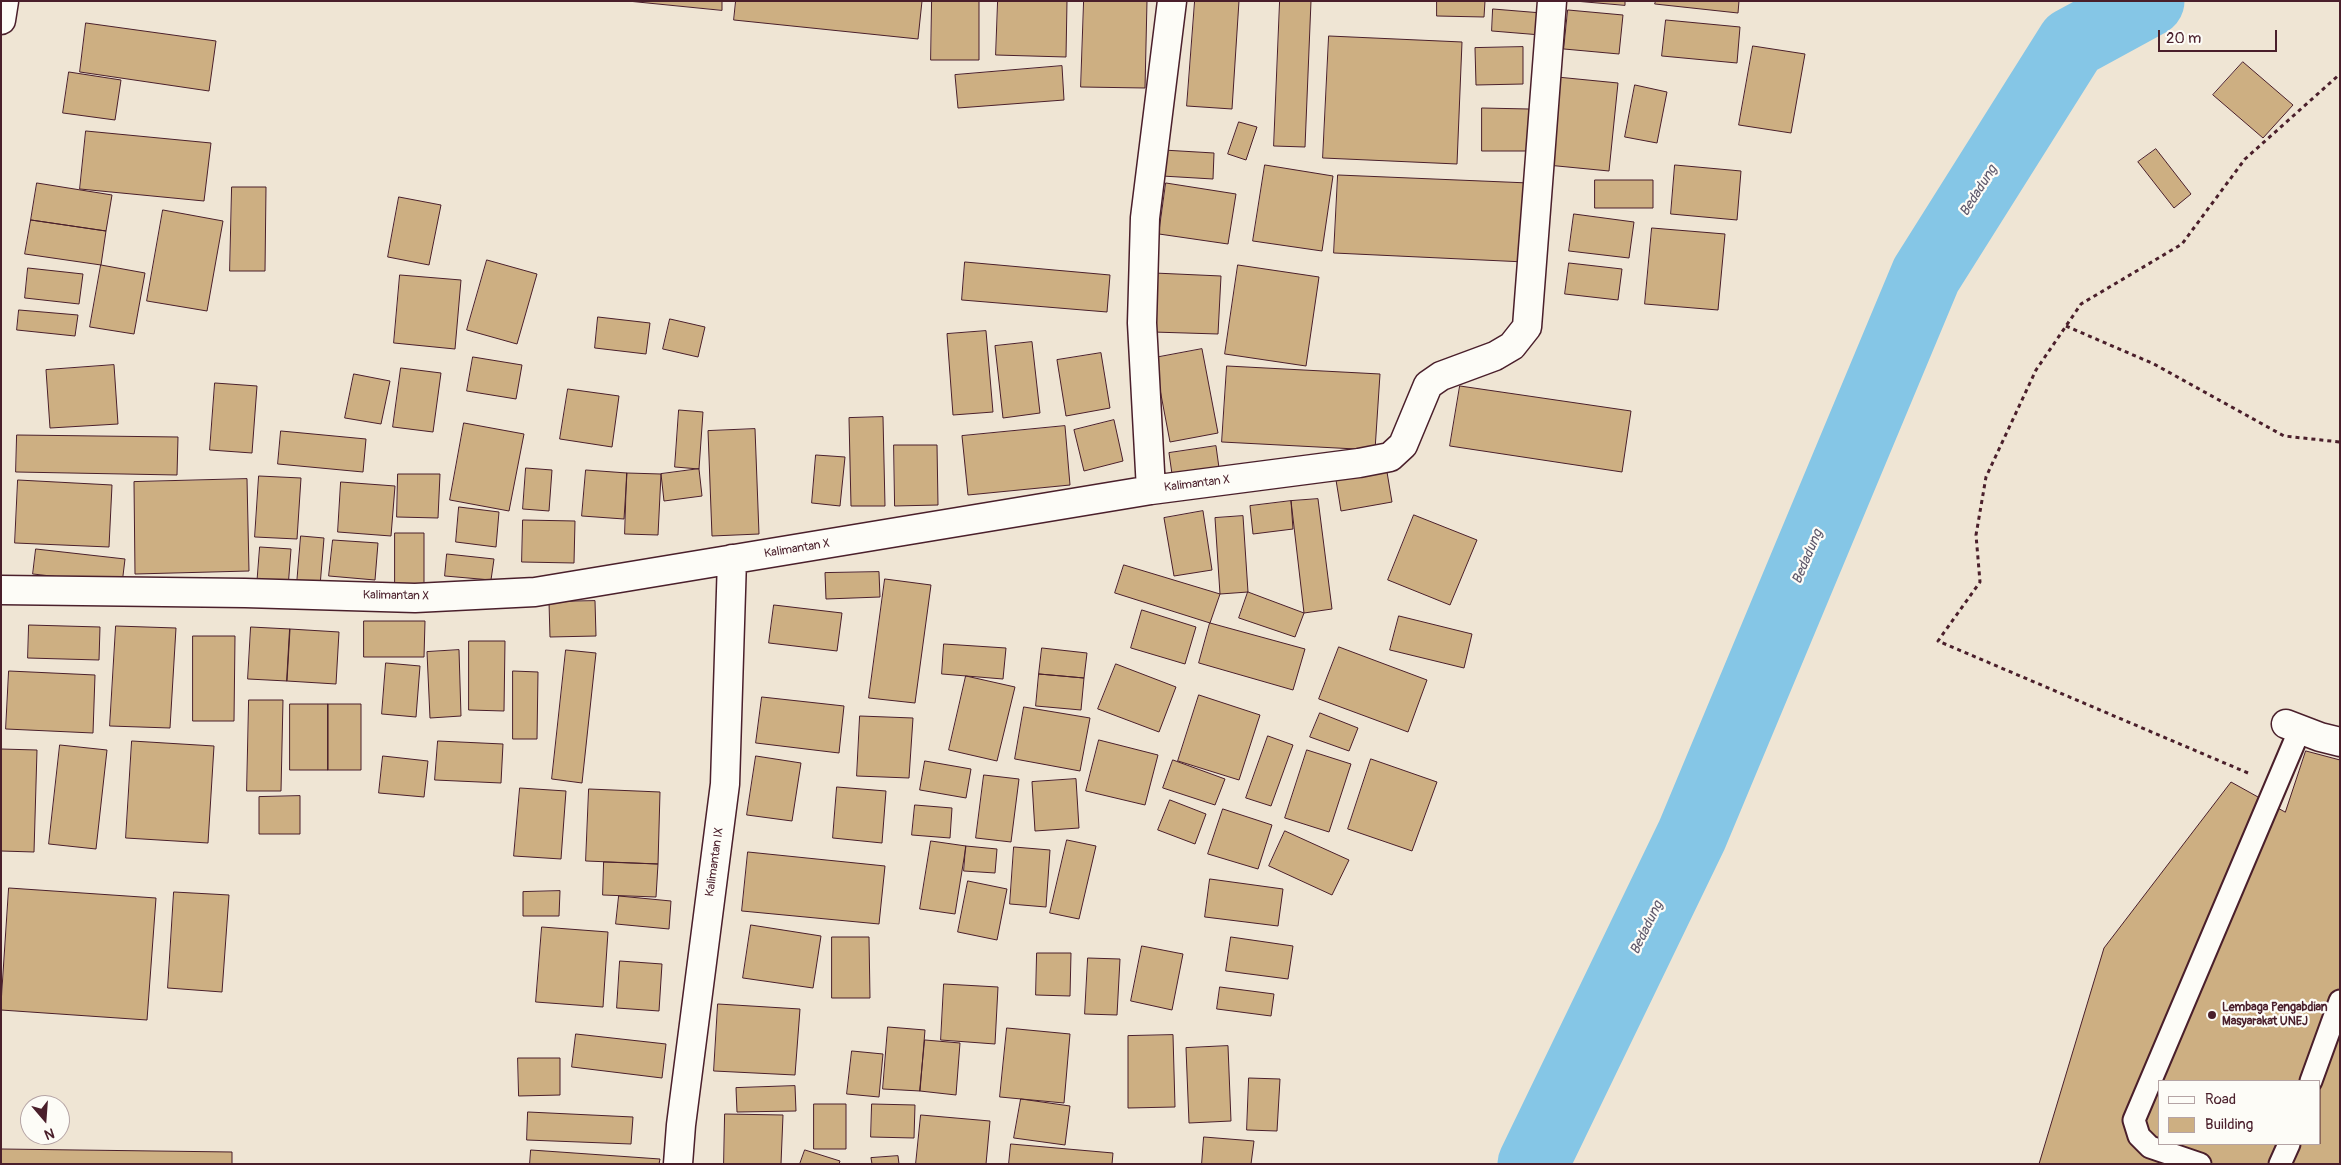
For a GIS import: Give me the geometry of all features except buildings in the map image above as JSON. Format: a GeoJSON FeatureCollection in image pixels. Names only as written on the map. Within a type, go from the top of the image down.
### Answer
{"type":"FeatureCollection","features":[{"type":"Feature","properties":{"kind":"street"},"geometry":{"type":"LineString","coordinates":[[1,20],[4,1]]}},
{"type":"Feature","properties":{"kind":"street"},"geometry":{"type":"LineString","coordinates":[[1151,490],[1142,323],[1145,218],[1172,1]]}},
{"type":"Feature","properties":{"kind":"street","name":"Kalimantan X"},"geometry":{"type":"LineString","coordinates":[[1,590],[245,593],[415,598],[535,592],[1151,490],[1390,458],[1403,445],[1428,385],[1441,376],[1512,346],[1527,327],[1552,1]]}},
{"type":"Feature","properties":{"kind":"street","name":"Kalimantan IX"},"geometry":{"type":"LineString","coordinates":[[678,1164],[725,784],[732,559]]}},
{"type":"Feature","properties":{"kind":"street"},"geometry":{"type":"LineString","coordinates":[[2293,727],[2340,742]]}},
{"type":"Feature","properties":{"kind":"lane"},"geometry":{"type":"LineString","coordinates":[[2200,1164],[2150,1147],[2139,1136],[2134,1120],[2293,727]]}},
{"type":"Feature","properties":{"kind":"lane"},"geometry":{"type":"LineString","coordinates":[[2311,1080],[2340,1001]]}},
{"type":"Feature","properties":{"kind":"lane"},"geometry":{"type":"LineString","coordinates":[[2280,1164],[2288,1145]]}},
{"type":"Feature","properties":{"kind":"path"},"geometry":{"type":"LineString","coordinates":[[2252,775],[1938,641],[1980,582],[1976,535],[1986,477],[2036,370],[2081,304],[2182,244],[2244,159],[2340,74]]}},
{"type":"Feature","properties":{"kind":"path"},"geometry":{"type":"LineString","coordinates":[[2066,326],[2154,364],[2284,436],[2340,442]]}},
{"type":"Feature","properties":{"kind":"waterway","name":"Bedadung"},"geometry":{"type":"LineString","coordinates":[[1533,1164],[1692,835],[1926,275],[2072,43],[2149,1]]}},
{"type":"Feature","properties":{"kind":"place","name":"Lembaga Pengabdian Masyarakat UNEJ"},"geometry":{"type":"Point","coordinates":[2212,1015]}}]}
